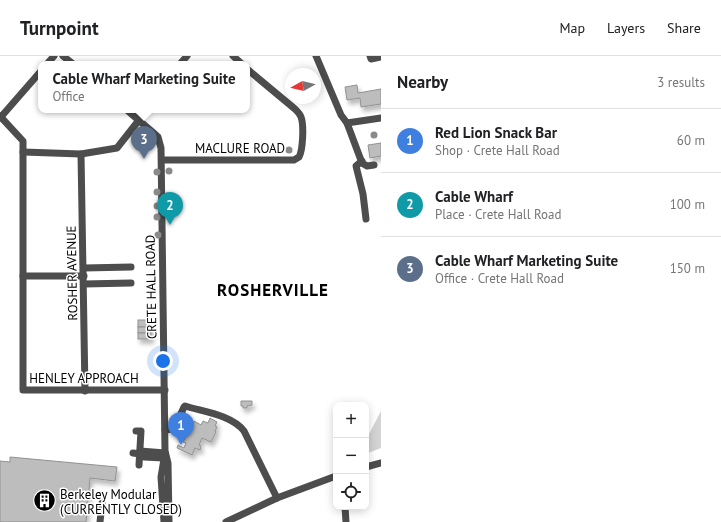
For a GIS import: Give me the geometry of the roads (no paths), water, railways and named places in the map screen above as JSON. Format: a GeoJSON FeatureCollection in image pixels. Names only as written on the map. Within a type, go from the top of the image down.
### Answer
{"type":"FeatureCollection","features":[{"type":"Feature","properties":{"kind":"street"},"geometry":{"type":"LineString","coordinates":[[316,56],[340,115],[347,123],[362,162],[365,166],[374,165]]}},
{"type":"Feature","properties":{"kind":"street"},"geometry":{"type":"LineString","coordinates":[[370,56],[371,59],[381,57]]}},
{"type":"Feature","properties":{"kind":"street","name":"MACLURE ROAD"},"geometry":{"type":"LineString","coordinates":[[162,160],[294,160],[299,157],[302,150],[302,121],[299,114],[250,72]]}},
{"type":"Feature","properties":{"kind":"street"},"geometry":{"type":"LineString","coordinates":[[0,117],[38,74]]}},
{"type":"Feature","properties":{"kind":"street","name":"CRETE HALL ROAD"},"geometry":{"type":"LineString","coordinates":[[131,113],[158,137],[162,148],[162,275],[165,430],[161,484],[164,522]]}},
{"type":"Feature","properties":{"kind":"street"},"geometry":{"type":"LineString","coordinates":[[24,152],[82,154],[117,148],[139,120],[141,113]]}},
{"type":"Feature","properties":{"kind":"street","name":"HENLEY APPROACH"},"geometry":{"type":"LineString","coordinates":[[0,117],[23,141],[24,152],[23,390],[164,390]]}},
{"type":"Feature","properties":{"kind":"street"},"geometry":{"type":"LineString","coordinates":[[347,123],[381,118]]}},
{"type":"Feature","properties":{"kind":"street","name":"ROSHER AVENUE"},"geometry":{"type":"LineString","coordinates":[[82,154],[85,391]]}},
{"type":"Feature","properties":{"kind":"street"},"geometry":{"type":"LineString","coordinates":[[362,162],[356,166],[363,192],[366,219]]}},
{"type":"Feature","properties":{"kind":"street"},"geometry":{"type":"LineString","coordinates":[[84,268],[131,267]]}},
{"type":"Feature","properties":{"kind":"street"},"geometry":{"type":"LineString","coordinates":[[23,276],[84,276]]}},
{"type":"Feature","properties":{"kind":"street"},"geometry":{"type":"LineString","coordinates":[[84,284],[131,284]]}},
{"type":"Feature","properties":{"kind":"street"},"geometry":{"type":"LineString","coordinates":[[165,430],[174,428],[184,406],[239,424],[244,431],[277,498]]}},
{"type":"Feature","properties":{"kind":"street"},"geometry":{"type":"LineString","coordinates":[[136,431],[141,431],[138,453],[139,466]]}},
{"type":"Feature","properties":{"kind":"street"},"geometry":{"type":"LineString","coordinates":[[138,453],[164,454]]}},
{"type":"Feature","properties":{"kind":"street","name":"CRETE HALL ROAD"},"geometry":{"type":"LineString","coordinates":[[164,454],[168,463],[170,522]]}},
{"type":"Feature","properties":{"kind":"street"},"geometry":{"type":"LineString","coordinates":[[369,466],[381,463]]}},
{"type":"Feature","properties":{"kind":"street"},"geometry":{"type":"LineString","coordinates":[[226,522],[277,498],[333,477]]}},
{"type":"Feature","properties":{"kind":"street"},"geometry":{"type":"LineString","coordinates":[[100,522],[102,503]]}},
{"type":"Feature","properties":{"kind":"street"},"geometry":{"type":"LineString","coordinates":[[345,510],[346,522]]}},
{"type":"Feature","properties":{"kind":"place","name":"Cable Wharf Marketing Suite"},"geometry":{"type":"Point","coordinates":[144,159]}},
{"type":"Feature","properties":{"kind":"place","name":"Cable Wharf"},"geometry":{"type":"Point","coordinates":[170,225]}},
{"type":"Feature","properties":{"kind":"place","name":"Red Lion Snack Bar"},"geometry":{"type":"Point","coordinates":[181,445]}},
{"type":"Feature","properties":{"kind":"place","name":"Berkeley Modular (CURRENTLY CLOSED)"},"geometry":{"type":"Point","coordinates":[44,501]}},
{"type":"Feature","properties":{"kind":"district","name":"ROSHERVILLE"},"geometry":{"type":"Point","coordinates":[273,290]}}]}
